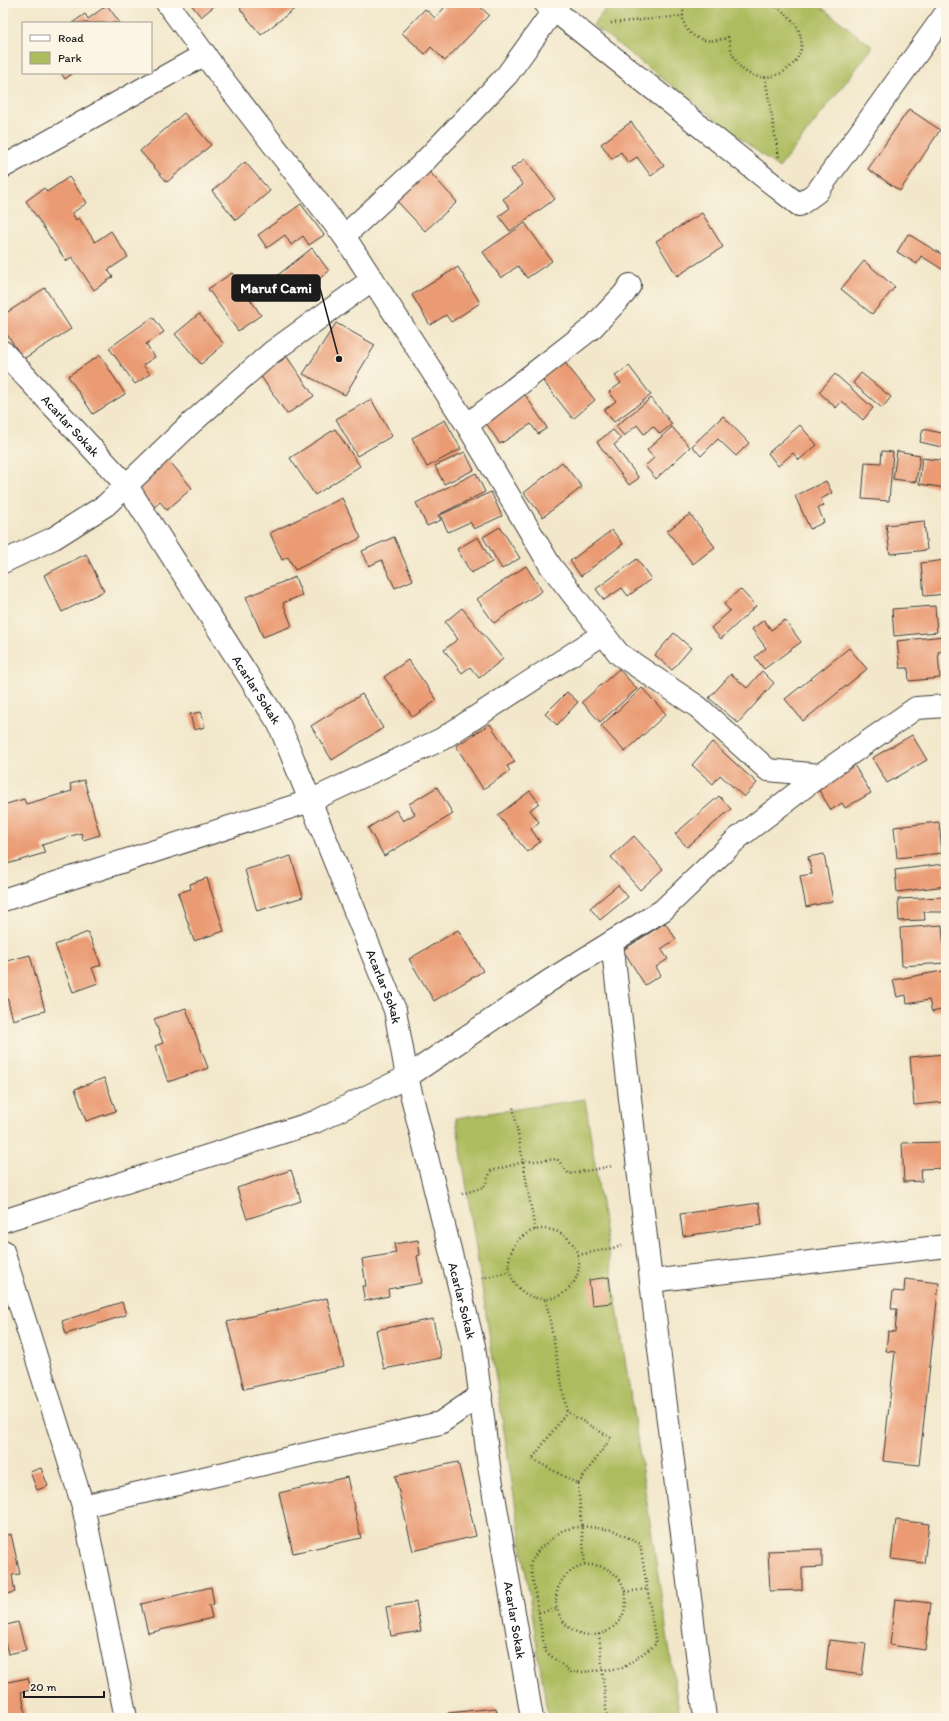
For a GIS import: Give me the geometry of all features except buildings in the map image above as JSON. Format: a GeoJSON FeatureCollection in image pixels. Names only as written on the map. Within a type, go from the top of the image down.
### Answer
{"type":"FeatureCollection","features":[{"type":"Feature","properties":{"kind":"street"},"geometry":{"type":"LineString","coordinates":[[167,3],[344,236],[467,425],[550,565],[619,654],[698,707],[768,770],[820,775]]}},
{"type":"Feature","properties":{"kind":"street"},"geometry":{"type":"LineString","coordinates":[[344,236],[420,166],[507,75],[553,5],[576,27],[799,205],[817,192],[946,14]]}},
{"type":"Feature","properties":{"kind":"street"},"geometry":{"type":"LineString","coordinates":[[3,167],[205,54]]}},
{"type":"Feature","properties":{"kind":"street"},"geometry":{"type":"LineString","coordinates":[[3,562],[54,538],[106,505],[188,426],[272,352],[373,279]]}},
{"type":"Feature","properties":{"kind":"street"},"geometry":{"type":"LineString","coordinates":[[467,425],[592,328],[624,294],[630,285]]}},
{"type":"Feature","properties":{"kind":"street","name":"Acarlar Sokak"},"geometry":{"type":"LineString","coordinates":[[3,352],[127,486],[279,724],[395,1010],[407,1077],[474,1346],[489,1466],[532,1718]]}},
{"type":"Feature","properties":{"kind":"street"},"geometry":{"type":"LineString","coordinates":[[3,900],[310,801],[442,739],[603,634]]}},
{"type":"Feature","properties":{"kind":"street"},"geometry":{"type":"LineString","coordinates":[[3,1221],[315,1122],[407,1077],[549,982],[663,910],[738,838],[820,775],[916,708],[946,706]]}},
{"type":"Feature","properties":{"kind":"street"},"geometry":{"type":"LineString","coordinates":[[612,942],[651,1282],[705,1718]]}},
{"type":"Feature","properties":{"kind":"street"},"geometry":{"type":"LineString","coordinates":[[651,1282],[946,1246]]}},
{"type":"Feature","properties":{"kind":"street"},"geometry":{"type":"LineString","coordinates":[[3,1251],[83,1506],[126,1718]]}},
{"type":"Feature","properties":{"kind":"street"},"geometry":{"type":"LineString","coordinates":[[83,1506],[440,1424],[481,1395]]}},
{"type":"Feature","properties":{"kind":"path"},"geometry":{"type":"LineString","coordinates":[[685,3],[683,16],[688,30],[703,41],[712,42],[728,37],[736,61],[744,70],[754,75],[765,77],[777,76],[787,71],[796,61],[800,52],[801,40],[798,29],[792,19],[777,6]]}},
{"type":"Feature","properties":{"kind":"path"},"geometry":{"type":"LineString","coordinates":[[777,6],[792,3]]}},
{"type":"Feature","properties":{"kind":"path"},"geometry":{"type":"LineString","coordinates":[[576,27],[683,16]]}},
{"type":"Feature","properties":{"kind":"path"},"geometry":{"type":"LineString","coordinates":[[765,77],[786,194]]}},
{"type":"Feature","properties":{"kind":"path"},"geometry":{"type":"LineString","coordinates":[[513,1106],[535,1230]]}},
{"type":"Feature","properties":{"kind":"path"},"geometry":{"type":"LineString","coordinates":[[438,1202],[484,1187],[491,1171],[523,1162],[557,1159],[569,1174],[637,1162]]}},
{"type":"Feature","properties":{"kind":"path"},"geometry":{"type":"LineString","coordinates":[[546,1228],[556,1231],[566,1237],[574,1245],[578,1255],[579,1266],[577,1277],[572,1286],[562,1294],[546,1300],[539,1300],[527,1296],[518,1288],[511,1278],[508,1266],[509,1254],[515,1243],[524,1235],[535,1230],[546,1228]]}},
{"type":"Feature","properties":{"kind":"path"},"geometry":{"type":"LineString","coordinates":[[578,1255],[646,1240]]}},
{"type":"Feature","properties":{"kind":"path"},"geometry":{"type":"LineString","coordinates":[[546,1300],[567,1412],[532,1459],[578,1484]]}},
{"type":"Feature","properties":{"kind":"path"},"geometry":{"type":"LineString","coordinates":[[567,1412],[611,1438],[578,1484],[585,1565]]}},
{"type":"Feature","properties":{"kind":"path"},"geometry":{"type":"LineString","coordinates":[[582,1526],[613,1530],[640,1544],[656,1644],[623,1668],[572,1673],[545,1651],[530,1564],[539,1549],[563,1530],[582,1526]]}},
{"type":"Feature","properties":{"kind":"path"},"geometry":{"type":"LineString","coordinates":[[585,1565],[596,1565],[607,1569],[617,1576],[625,1592],[626,1608],[621,1619],[613,1628],[599,1634],[592,1635],[580,1633],[570,1628],[562,1619],[558,1609],[556,1597],[559,1586],[565,1576],[585,1565]]}},
{"type":"Feature","properties":{"kind":"path"},"geometry":{"type":"LineString","coordinates":[[625,1592],[647,1589]]}},
{"type":"Feature","properties":{"kind":"path"},"geometry":{"type":"LineString","coordinates":[[538,1612],[558,1609]]}},
{"type":"Feature","properties":{"kind":"path"},"geometry":{"type":"LineString","coordinates":[[599,1634],[607,1718]]}},
{"type":"Feature","properties":{"kind":"green space"},"geometry":{"type":"Polygon","coordinates":[[[610,3],[816,3],[873,47],[779,168],[593,25],[610,3]]]}},
{"type":"Feature","properties":{"kind":"green space"},"geometry":{"type":"Polygon","coordinates":[[[585,1099],[680,1718],[548,1718],[456,1118],[585,1099]]]}},
{"type":"Feature","properties":{"kind":"place","name":"Maruf Cami"},"geometry":{"type":"Point","coordinates":[339,359]}}]}
